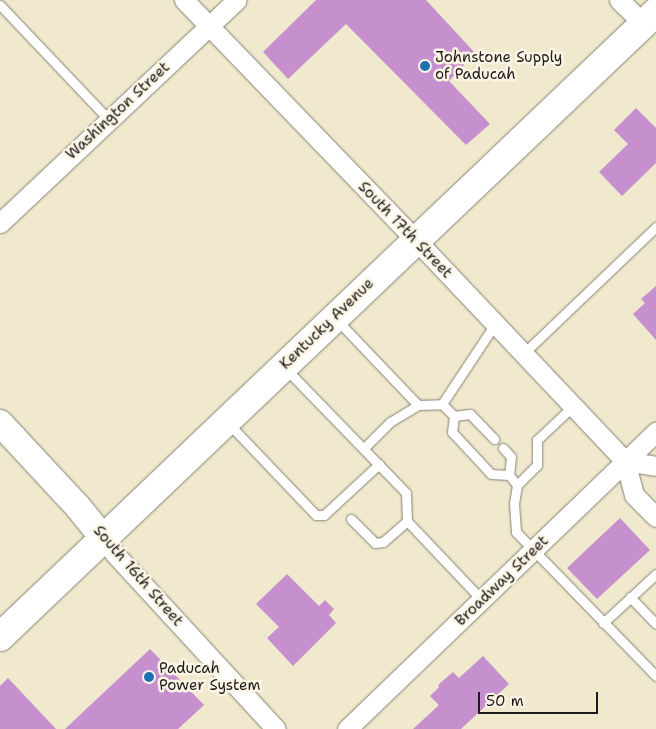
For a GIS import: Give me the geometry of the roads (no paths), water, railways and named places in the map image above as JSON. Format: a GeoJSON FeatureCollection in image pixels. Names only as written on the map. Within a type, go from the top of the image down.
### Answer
{"type":"FeatureCollection","features":[{"type":"Feature","properties":{"kind":"main road","name":"Kentucky Avenue"},"geometry":{"type":"LineString","coordinates":[[0,637],[415,239],[650,18]]}},
{"type":"Feature","properties":{"kind":"street","name":"South 17th Street"},"geometry":{"type":"LineString","coordinates":[[184,0],[415,239],[625,461]]}},
{"type":"Feature","properties":{"kind":"street","name":"Washington Street"},"geometry":{"type":"LineString","coordinates":[[0,223],[237,0]]}},
{"type":"Feature","properties":{"kind":"street"},"geometry":{"type":"LineString","coordinates":[[619,0],[650,18]]}},
{"type":"Feature","properties":{"kind":"street","name":"South 16th Street"},"geometry":{"type":"LineString","coordinates":[[0,423],[78,507],[114,553],[276,729]]}},
{"type":"Feature","properties":{"kind":"street","name":"Broadway Street"},"geometry":{"type":"LineString","coordinates":[[347,729],[656,432]]}},
{"type":"Feature","properties":{"kind":"street"},"geometry":{"type":"LineString","coordinates":[[656,466],[625,461],[634,495],[656,518]]}},
{"type":"Feature","properties":{"kind":"lane"},"geometry":{"type":"LineString","coordinates":[[0,5],[109,120]]}},
{"type":"Feature","properties":{"kind":"lane"},"geometry":{"type":"LineString","coordinates":[[523,354],[656,227]]}},
{"type":"Feature","properties":{"kind":"lane"},"geometry":{"type":"LineString","coordinates":[[335,317],[418,405]]}},
{"type":"Feature","properties":{"kind":"lane"},"geometry":{"type":"LineString","coordinates":[[442,404],[495,324]]}},
{"type":"Feature","properties":{"kind":"lane"},"geometry":{"type":"LineString","coordinates":[[284,366],[406,493],[407,521],[482,600]]}},
{"type":"Feature","properties":{"kind":"lane"},"geometry":{"type":"LineString","coordinates":[[364,448],[390,422],[418,405],[442,404],[454,416]]}},
{"type":"Feature","properties":{"kind":"lane"},"geometry":{"type":"LineString","coordinates":[[573,406],[537,440],[537,465],[517,484],[514,503],[516,532],[533,552],[656,676]]}},
{"type":"Feature","properties":{"kind":"lane"},"geometry":{"type":"LineString","coordinates":[[454,416],[470,414],[494,439]]}},
{"type":"Feature","properties":{"kind":"lane"},"geometry":{"type":"LineString","coordinates":[[454,416],[452,432],[458,439],[491,474],[508,475],[517,484]]}},
{"type":"Feature","properties":{"kind":"lane"},"geometry":{"type":"LineString","coordinates":[[226,421],[316,515],[324,515],[379,464]]}},
{"type":"Feature","properties":{"kind":"lane"},"geometry":{"type":"LineString","coordinates":[[503,448],[511,457],[508,475]]}},
{"type":"Feature","properties":{"kind":"lane"},"geometry":{"type":"LineString","coordinates":[[351,519],[375,543],[383,542],[407,521]]}},
{"type":"Feature","properties":{"kind":"lane"},"geometry":{"type":"LineString","coordinates":[[604,622],[656,574]]}},
{"type":"Feature","properties":{"kind":"lane"},"geometry":{"type":"LineString","coordinates":[[630,597],[656,624]]}},
{"type":"Feature","properties":{"kind":"place","name":"Johnstone Supply of Paducah"},"geometry":{"type":"Point","coordinates":[425,66]}},
{"type":"Feature","properties":{"kind":"place","name":"Paducah Power System"},"geometry":{"type":"Point","coordinates":[149,677]}}]}
